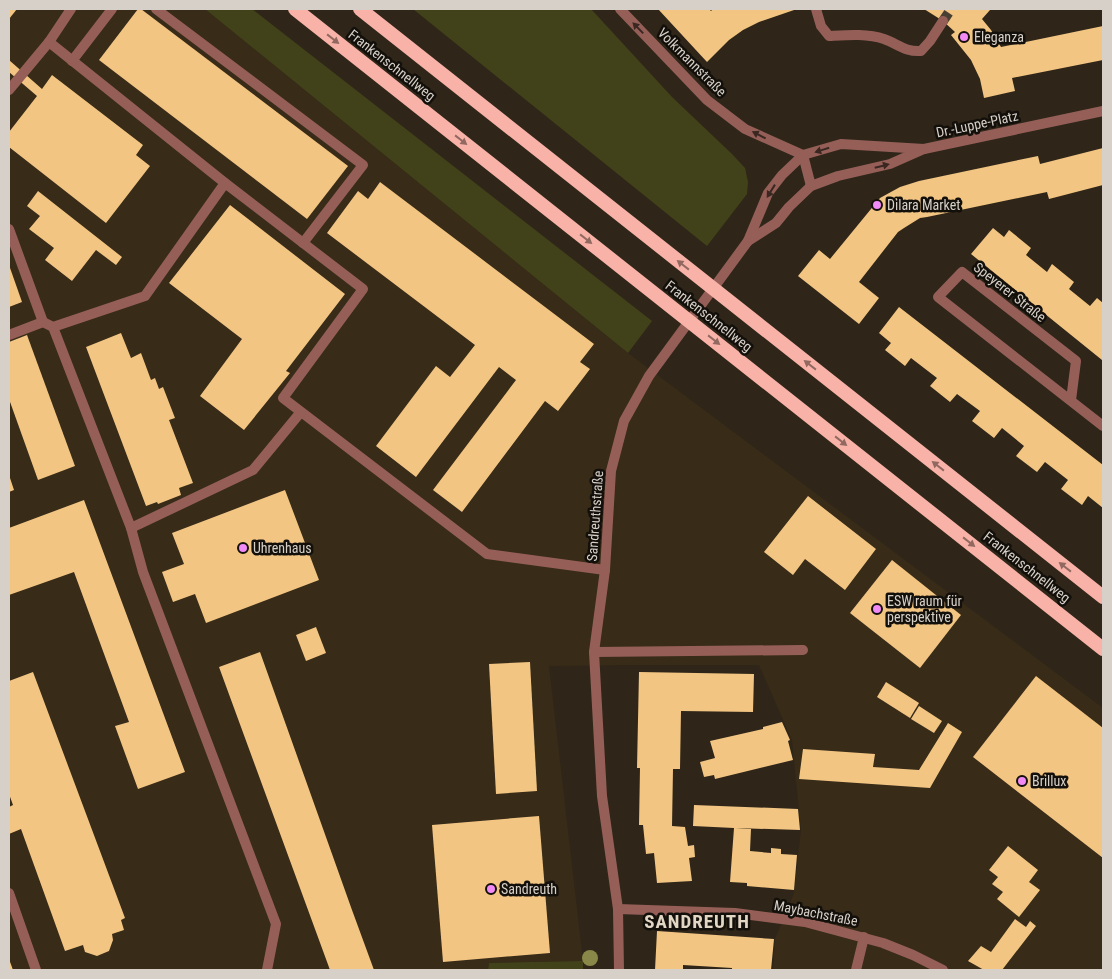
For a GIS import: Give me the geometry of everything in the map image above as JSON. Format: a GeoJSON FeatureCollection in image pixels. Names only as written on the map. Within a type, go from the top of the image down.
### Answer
{"type":"FeatureCollection","features":[{"type":"Feature","properties":{"kind":"highway","name":"Frankenschnellweg"},"geometry":{"type":"LineString","coordinates":[[295,9],[1103,649]]}},
{"type":"Feature","properties":{"kind":"highway","name":"Frankenschnellweg"},"geometry":{"type":"LineString","coordinates":[[360,9],[1103,597]]}},
{"type":"Feature","properties":{"kind":"street"},"geometry":{"type":"LineString","coordinates":[[9,90],[49,42],[71,9]]}},
{"type":"Feature","properties":{"kind":"street"},"geometry":{"type":"LineString","coordinates":[[72,61],[112,9]]}},
{"type":"Feature","properties":{"kind":"street"},"geometry":{"type":"LineString","coordinates":[[156,9],[362,165],[303,243]]}},
{"type":"Feature","properties":{"kind":"street","name":"Volkmannstraße"},"geometry":{"type":"LineString","coordinates":[[620,9],[708,100],[745,128],[803,155]]}},
{"type":"Feature","properties":{"kind":"street"},"geometry":{"type":"LineString","coordinates":[[816,9],[820,26],[829,36],[859,36],[883,39],[910,51],[921,51],[943,21]]}},
{"type":"Feature","properties":{"kind":"street"},"geometry":{"type":"LineString","coordinates":[[49,42],[225,183],[363,289],[283,398],[300,413],[487,554],[605,570]]}},
{"type":"Feature","properties":{"kind":"street","name":"Dr.-Luppe-Platz"},"geometry":{"type":"LineString","coordinates":[[811,186],[838,176],[890,164],[924,149],[1103,111]]}},
{"type":"Feature","properties":{"kind":"street","name":"Dr.-Luppe-Platz"},"geometry":{"type":"LineString","coordinates":[[803,155],[841,144],[924,149]]}},
{"type":"Feature","properties":{"kind":"street"},"geometry":{"type":"LineString","coordinates":[[803,155],[811,186]]}},
{"type":"Feature","properties":{"kind":"street","name":"Sandreuthstraße"},"geometry":{"type":"LineString","coordinates":[[619,970],[618,909],[602,796],[594,652],[605,570],[611,471],[624,421],[649,376],[748,241],[768,194],[782,175],[803,155]]}},
{"type":"Feature","properties":{"kind":"street"},"geometry":{"type":"LineString","coordinates":[[53,327],[145,296],[225,183]]}},
{"type":"Feature","properties":{"kind":"street","name":"Sandreuthstraße"},"geometry":{"type":"LineString","coordinates":[[748,241],[776,223],[789,207],[811,186]]}},
{"type":"Feature","properties":{"kind":"street"},"geometry":{"type":"LineString","coordinates":[[9,229],[43,322],[53,327],[131,528],[143,572],[276,924],[267,970]]}},
{"type":"Feature","properties":{"kind":"street","name":"Speyerer Straße"},"geometry":{"type":"LineString","coordinates":[[1071,400],[1076,361],[962,272],[938,296],[1103,426]]}},
{"type":"Feature","properties":{"kind":"street"},"geometry":{"type":"LineString","coordinates":[[9,335],[43,322]]}},
{"type":"Feature","properties":{"kind":"street"},"geometry":{"type":"LineString","coordinates":[[131,528],[253,470],[300,413]]}},
{"type":"Feature","properties":{"kind":"street"},"geometry":{"type":"LineString","coordinates":[[594,652],[803,650]]}},
{"type":"Feature","properties":{"kind":"street"},"geometry":{"type":"LineString","coordinates":[[9,893],[36,970]]}},
{"type":"Feature","properties":{"kind":"street","name":"Maybachstraße"},"geometry":{"type":"LineString","coordinates":[[618,909],[736,913],[805,922],[864,937],[913,955],[943,970]]}},
{"type":"Feature","properties":{"kind":"street"},"geometry":{"type":"LineString","coordinates":[[856,970],[864,937]]}},
{"type":"Feature","properties":{"kind":"shaded area"},"geometry":{"type":"Polygon","coordinates":[[[9,9],[205,9],[628,353],[1103,708],[1103,970],[773,970],[775,939],[794,893],[801,830],[792,740],[759,665],[635,665],[549,666],[583,961],[489,963],[488,970],[9,970],[9,9]]]}},
{"type":"Feature","properties":{"kind":"shaded area"},"geometry":{"type":"Polygon","coordinates":[[[205,9],[252,9],[652,321],[628,353],[205,9]]]}},
{"type":"Feature","properties":{"kind":"shaded area"},"geometry":{"type":"Polygon","coordinates":[[[413,9],[591,9],[672,97],[745,168],[748,182],[747,194],[707,246],[413,9]]]}},
{"type":"Feature","properties":{"kind":"shaded area"},"geometry":{"type":"Polygon","coordinates":[[[583,961],[583,970],[488,970],[489,963],[583,961]]]}},
{"type":"Feature","properties":{"kind":"building"},"geometry":{"type":"Polygon","coordinates":[[[9,9],[17,9],[9,19],[9,9]]]}},
{"type":"Feature","properties":{"kind":"building"},"geometry":{"type":"Polygon","coordinates":[[[138,9],[141,9],[348,166],[307,219],[99,60],[138,9]]]}},
{"type":"Feature","properties":{"kind":"building"},"geometry":{"type":"Polygon","coordinates":[[[658,9],[709,9],[711,11],[713,9],[797,9],[759,22],[743,30],[729,40],[707,62],[658,9]]]}},
{"type":"Feature","properties":{"kind":"building"},"geometry":{"type":"Polygon","coordinates":[[[924,9],[988,9],[990,10],[982,19],[1001,47],[1103,26],[1103,60],[1012,78],[1015,91],[984,98],[980,79],[971,60],[951,35],[955,32],[943,21],[924,9]]]}},
{"type":"Feature","properties":{"kind":"building"},"geometry":{"type":"Polygon","coordinates":[[[9,60],[42,89],[52,75],[143,145],[136,155],[150,166],[106,223],[9,147],[9,132],[37,96],[9,72],[9,60]]]}},
{"type":"Feature","properties":{"kind":"building"},"geometry":{"type":"Polygon","coordinates":[[[1103,148],[1103,185],[1049,199],[1047,192],[920,218],[898,232],[859,282],[879,298],[859,324],[798,276],[819,250],[830,259],[880,198],[900,187],[919,181],[1038,156],[1040,164],[1103,148]]]}},
{"type":"Feature","properties":{"kind":"building"},"geometry":{"type":"Polygon","coordinates":[[[380,182],[594,344],[580,362],[590,369],[558,411],[545,401],[462,512],[433,490],[516,380],[499,367],[416,477],[376,446],[436,366],[450,377],[475,345],[327,233],[358,191],[368,199],[380,182]]]}},
{"type":"Feature","properties":{"kind":"building"},"geometry":{"type":"Polygon","coordinates":[[[38,191],[122,257],[116,265],[96,250],[72,281],[45,260],[54,248],[29,229],[40,216],[27,206],[38,191]]]}},
{"type":"Feature","properties":{"kind":"building"},"geometry":{"type":"Polygon","coordinates":[[[230,205],[345,294],[286,371],[290,373],[244,430],[200,396],[242,339],[169,283],[230,205]]]}},
{"type":"Feature","properties":{"kind":"building"},"geometry":{"type":"Polygon","coordinates":[[[993,228],[1004,237],[1009,230],[1031,248],[1026,255],[1047,272],[1052,264],[1074,282],[1069,289],[1090,306],[1097,298],[1103,303],[1102,360],[971,254],[993,228]]]}},
{"type":"Feature","properties":{"kind":"building"},"geometry":{"type":"Polygon","coordinates":[[[9,265],[22,302],[9,307],[9,265]]]}},
{"type":"Feature","properties":{"kind":"building"},"geometry":{"type":"Polygon","coordinates":[[[899,307],[1103,465],[1103,508],[1088,496],[1082,505],[1061,489],[1068,480],[1045,462],[1037,472],[1016,456],[1024,446],[1002,428],[994,438],[972,421],[980,411],[957,394],[950,402],[930,386],[937,378],[911,358],[905,366],[885,350],[891,343],[879,333],[899,307]]]}},
{"type":"Feature","properties":{"kind":"building"},"geometry":{"type":"Polygon","coordinates":[[[121,333],[131,358],[141,353],[151,380],[155,378],[159,389],[163,387],[175,418],[169,420],[193,483],[179,488],[181,495],[158,504],[157,502],[146,506],[86,347],[121,333]]]}},
{"type":"Feature","properties":{"kind":"building"},"geometry":{"type":"Polygon","coordinates":[[[27,335],[75,466],[38,480],[9,399],[9,342],[27,335]]]}},
{"type":"Feature","properties":{"kind":"building"},"geometry":{"type":"Polygon","coordinates":[[[9,475],[14,490],[9,492],[9,475]]]}},
{"type":"Feature","properties":{"kind":"building","name":"Uhrenhaus"},"geometry":{"type":"Polygon","coordinates":[[[285,490],[319,580],[206,623],[195,594],[173,602],[162,572],[184,564],[172,533],[285,490]]]}},
{"type":"Feature","properties":{"kind":"building"},"geometry":{"type":"Polygon","coordinates":[[[808,496],[876,549],[845,590],[805,559],[793,575],[764,552],[808,496]]]}},
{"type":"Feature","properties":{"kind":"building"},"geometry":{"type":"Polygon","coordinates":[[[84,500],[185,772],[138,789],[115,726],[129,722],[74,572],[9,595],[9,528],[84,500]]]}},
{"type":"Feature","properties":{"kind":"building"},"geometry":{"type":"Polygon","coordinates":[[[892,560],[961,615],[920,668],[850,613],[892,560]]]}},
{"type":"Feature","properties":{"kind":"building"},"geometry":{"type":"Polygon","coordinates":[[[316,627],[326,653],[306,661],[296,635],[316,627]]]}},
{"type":"Feature","properties":{"kind":"building"},"geometry":{"type":"Polygon","coordinates":[[[260,652],[374,970],[330,970],[219,667],[260,652]]]}},
{"type":"Feature","properties":{"kind":"building"},"geometry":{"type":"Polygon","coordinates":[[[530,662],[537,791],[496,794],[489,664],[530,662]]]}},
{"type":"Feature","properties":{"kind":"building"},"geometry":{"type":"Polygon","coordinates":[[[33,672],[125,918],[121,920],[124,930],[112,934],[113,940],[109,951],[97,956],[85,952],[83,945],[65,951],[21,829],[9,834],[9,807],[13,805],[9,794],[9,681],[33,672]]]}},
{"type":"Feature","properties":{"kind":"building"},"geometry":{"type":"Polygon","coordinates":[[[639,672],[754,674],[753,712],[681,711],[680,769],[673,769],[672,826],[685,827],[688,846],[694,845],[695,857],[689,858],[692,881],[657,883],[654,853],[646,854],[643,825],[639,825],[640,768],[637,768],[639,672]]]}},
{"type":"Feature","properties":{"kind":"building"},"geometry":{"type":"Polygon","coordinates":[[[1036,676],[1103,728],[1103,858],[973,757],[1036,676]]]}},
{"type":"Feature","properties":{"kind":"building"},"geometry":{"type":"Polygon","coordinates":[[[886,682],[919,703],[910,718],[877,697],[886,682]]]}},
{"type":"Feature","properties":{"kind":"building"},"geometry":{"type":"Polygon","coordinates":[[[919,706],[942,721],[934,733],[911,719],[919,706]]]}},
{"type":"Feature","properties":{"kind":"building"},"geometry":{"type":"Polygon","coordinates":[[[782,722],[790,740],[788,741],[793,760],[715,779],[714,775],[704,777],[700,762],[715,758],[710,741],[763,729],[763,727],[782,722]]]}},
{"type":"Feature","properties":{"kind":"building"},"geometry":{"type":"Polygon","coordinates":[[[948,723],[962,732],[930,788],[799,779],[803,749],[875,754],[873,767],[919,770],[948,723]]]}},
{"type":"Feature","properties":{"kind":"building"},"geometry":{"type":"Polygon","coordinates":[[[694,805],[798,809],[800,830],[736,828],[751,829],[750,851],[771,853],[771,848],[781,849],[781,854],[797,855],[794,890],[747,886],[747,883],[730,882],[734,828],[693,826],[694,805]]]}},
{"type":"Feature","properties":{"kind":"building","name":"Sandreuth"},"geometry":{"type":"Polygon","coordinates":[[[539,816],[550,953],[443,962],[432,825],[539,816]]]}},
{"type":"Feature","properties":{"kind":"building"},"geometry":{"type":"Polygon","coordinates":[[[1008,846],[1038,870],[1029,882],[1040,890],[1019,917],[997,899],[1003,892],[992,884],[998,877],[989,870],[1008,846]]]}},
{"type":"Feature","properties":{"kind":"building"},"geometry":{"type":"Polygon","coordinates":[[[1015,919],[1026,927],[1030,921],[1036,926],[1002,970],[984,970],[968,961],[981,946],[991,952],[1015,919]]]}},
{"type":"Feature","properties":{"kind":"building"},"geometry":{"type":"Polygon","coordinates":[[[657,931],[774,939],[771,970],[732,970],[732,968],[683,965],[683,970],[655,970],[657,931]]]}},
{"type":"Feature","properties":{"kind":"building"},"geometry":{"type":"Polygon","coordinates":[[[9,959],[13,970],[9,970],[9,959]]]}},
{"type":"Feature","properties":{"kind":"tunnel"},"geometry":{"type":"LineString","coordinates":[[943,21],[951,9]]}},
{"type":"Feature","properties":{"kind":"place","name":"Eleganza"},"geometry":{"type":"Point","coordinates":[964,37]}},
{"type":"Feature","properties":{"kind":"place","name":"Dilara Market"},"geometry":{"type":"Point","coordinates":[877,205]}},
{"type":"Feature","properties":{"kind":"place","name":"Uhrenhaus"},"geometry":{"type":"Point","coordinates":[243,548]}},
{"type":"Feature","properties":{"kind":"place","name":"ESW raum für perspektive"},"geometry":{"type":"Point","coordinates":[877,609]}},
{"type":"Feature","properties":{"kind":"place","name":"Brillux"},"geometry":{"type":"Point","coordinates":[1022,781]}},
{"type":"Feature","properties":{"kind":"place","name":"Sandreuth"},"geometry":{"type":"Point","coordinates":[491,889]}},
{"type":"Feature","properties":{"kind":"district","name":"SANDREUTH"},"geometry":{"type":"Point","coordinates":[697,921]}}]}
